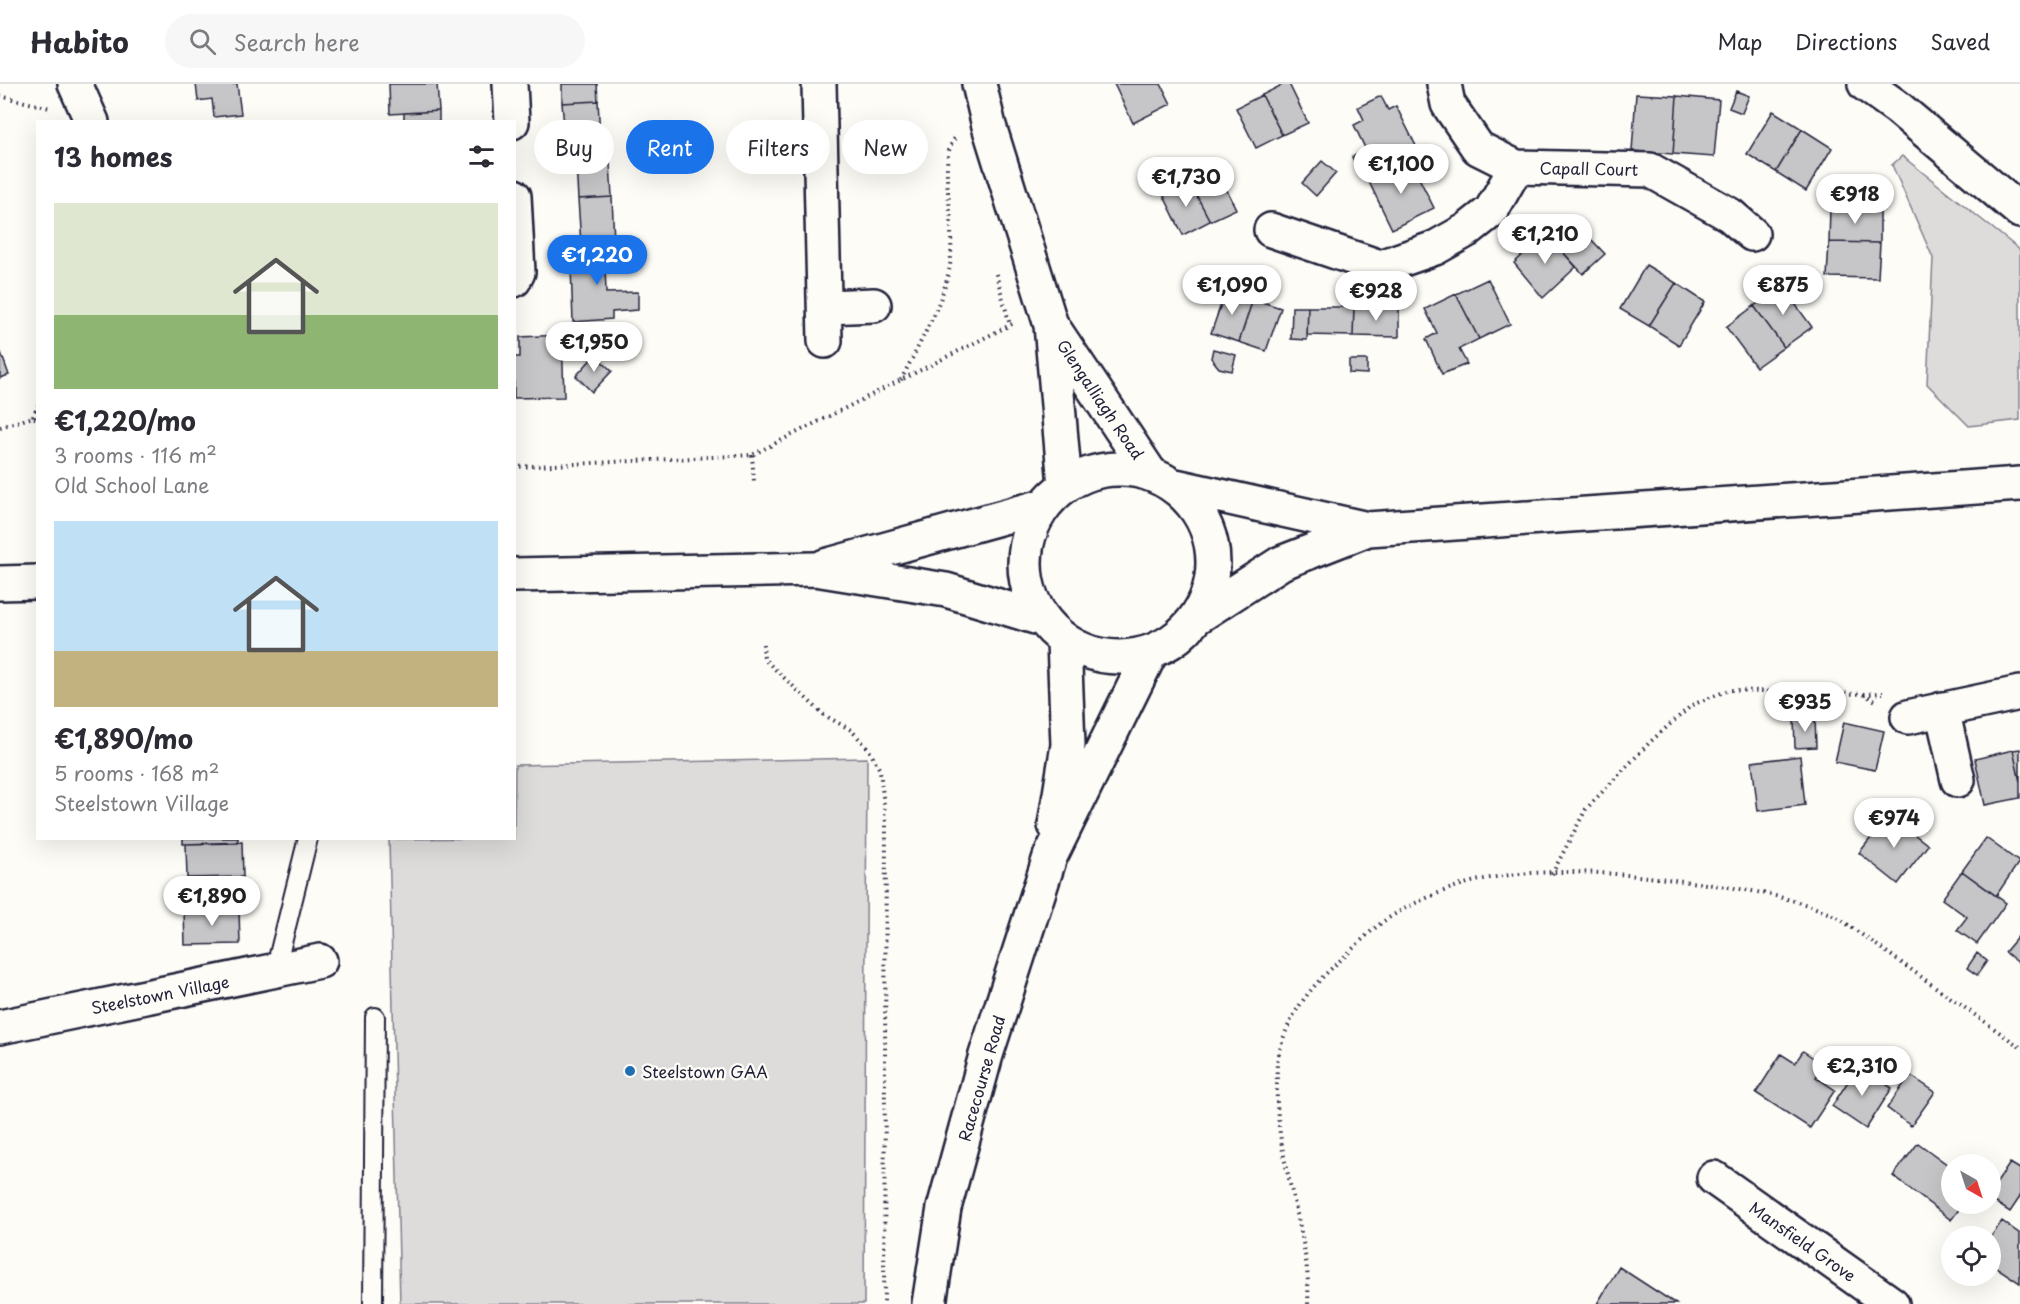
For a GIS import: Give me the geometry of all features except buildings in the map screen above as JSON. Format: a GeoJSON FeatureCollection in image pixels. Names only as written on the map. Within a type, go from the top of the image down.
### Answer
{"type":"FeatureCollection","features":[{"type":"Feature","properties":{"kind":"main road"},"geometry":{"type":"LineString","coordinates":[[510,84],[512,120]]}},
{"type":"Feature","properties":{"kind":"main road"},"geometry":{"type":"LineString","coordinates":[[819,84],[825,341]]}},
{"type":"Feature","properties":{"kind":"main road","name":"Glengalliagh Road"},"geometry":{"type":"LineString","coordinates":[[979,84],[989,126],[1049,316],[1054,496]]}},
{"type":"Feature","properties":{"kind":"main road","name":"Capall Court"},"geometry":{"type":"LineString","coordinates":[[1444,84],[1448,104],[1478,148],[1516,167],[1650,170],[1730,215],[1752,234]]}},
{"type":"Feature","properties":{"kind":"main road"},"geometry":{"type":"LineString","coordinates":[[1865,84],[1897,107],[2020,211]]}},
{"type":"Feature","properties":{"kind":"main road","name":"Capall Court"},"geometry":{"type":"LineString","coordinates":[[1271,230],[1380,267],[1435,248],[1467,230],[1491,211],[1516,167]]}},
{"type":"Feature","properties":{"kind":"main road"},"geometry":{"type":"LineString","coordinates":[[516,234],[518,272],[516,276]]}},
{"type":"Feature","properties":{"kind":"main road"},"geometry":{"type":"LineString","coordinates":[[826,307],[874,305]]}},
{"type":"Feature","properties":{"kind":"main road","name":"Glengalliagh Road"},"geometry":{"type":"LineString","coordinates":[[1049,316],[1163,480]]}},
{"type":"Feature","properties":{"kind":"main road"},"geometry":{"type":"LineString","coordinates":[[815,569],[1054,496],[1092,472],[1121,468],[1368,529],[2020,484]]}},
{"type":"Feature","properties":{"kind":"main road"},"geometry":{"type":"LineString","coordinates":[[1163,480],[1196,507],[1209,533],[1214,562],[1209,591],[1197,617]]}},
{"type":"Feature","properties":{"kind":"main road"},"geometry":{"type":"LineString","coordinates":[[1053,630],[1029,592],[1024,563],[1029,533],[1054,496]]}},
{"type":"Feature","properties":{"kind":"main road"},"geometry":{"type":"LineString","coordinates":[[516,575],[815,569],[946,590],[1053,630],[1092,654],[1122,657],[1151,652],[1176,638],[1197,617],[1281,563],[1368,529]]}},
{"type":"Feature","properties":{"kind":"main road"},"geometry":{"type":"LineString","coordinates":[[0,583],[36,582]]}},
{"type":"Feature","properties":{"kind":"main road","name":"Racecourse Road"},"geometry":{"type":"LineString","coordinates":[[929,1304],[944,1208],[987,1055],[1050,857],[1068,745],[1053,630]]}},
{"type":"Feature","properties":{"kind":"main road","name":"Racecourse Road"},"geometry":{"type":"LineString","coordinates":[[1050,857],[1151,652]]}},
{"type":"Feature","properties":{"kind":"main road"},"geometry":{"type":"LineString","coordinates":[[1908,717],[2020,693]]}},
{"type":"Feature","properties":{"kind":"main road"},"geometry":{"type":"LineString","coordinates":[[1942,709],[1958,780]]}},
{"type":"Feature","properties":{"kind":"main road","name":"Steelstown Village"},"geometry":{"type":"LineString","coordinates":[[0,1027],[320,961]]}},
{"type":"Feature","properties":{"kind":"main road","name":"Mansfield Grove"},"geometry":{"type":"LineString","coordinates":[[1714,1178],[1892,1304]]}},
{"type":"Feature","properties":{"kind":"lane"},"geometry":{"type":"LineString","coordinates":[[275,971],[308,840]]}},
{"type":"Feature","properties":{"kind":"lane"},"geometry":{"type":"LineString","coordinates":[[373,1304],[375,1017]]}},
{"type":"Feature","properties":{"kind":"path"},"geometry":{"type":"LineString","coordinates":[[0,96],[45,108],[84,105]]}},
{"type":"Feature","properties":{"kind":"path"},"geometry":{"type":"LineString","coordinates":[[901,381],[934,313],[950,266],[951,214],[946,162],[950,143],[960,133],[989,126]]}},
{"type":"Feature","properties":{"kind":"path"},"geometry":{"type":"LineString","coordinates":[[516,467],[752,455],[901,381],[1049,316]]}},
{"type":"Feature","properties":{"kind":"path"},"geometry":{"type":"LineString","coordinates":[[0,427],[35,418]]}},
{"type":"Feature","properties":{"kind":"path"},"geometry":{"type":"LineString","coordinates":[[752,455],[754,481]]}},
{"type":"Feature","properties":{"kind":"path"},"geometry":{"type":"LineString","coordinates":[[763,644],[764,659],[824,715],[851,730],[868,748],[880,770],[886,823],[884,1304]]}},
{"type":"Feature","properties":{"kind":"path"},"geometry":{"type":"LineString","coordinates":[[1552,874],[1586,809],[1650,742],[1692,705],[1730,690],[1863,694],[1908,717]]}},
{"type":"Feature","properties":{"kind":"path"},"geometry":{"type":"LineString","coordinates":[[1308,1304],[1309,1289],[1276,1114],[1278,1058],[1294,1011],[1325,973],[1385,921],[1440,893],[1479,880],[1600,872],[1754,890],[1808,903],[1837,916],[2020,1047]]}},
{"type":"Feature","properties":{"kind":"shaded area"},"geometry":{"type":"Polygon","coordinates":[[[1902,156],[2020,250],[2020,420],[1969,426],[1927,384],[1933,258],[1892,165],[1902,156]]]}},
{"type":"Feature","properties":{"kind":"shaded area","name":"Steelstown GAA"},"geometry":{"type":"Polygon","coordinates":[[[867,758],[864,1304],[400,1304],[389,840],[516,840],[516,765],[867,758]]]}},
{"type":"Feature","properties":{"kind":"place","name":"Steelstown GAA"},"geometry":{"type":"Point","coordinates":[630,1071]}}]}
